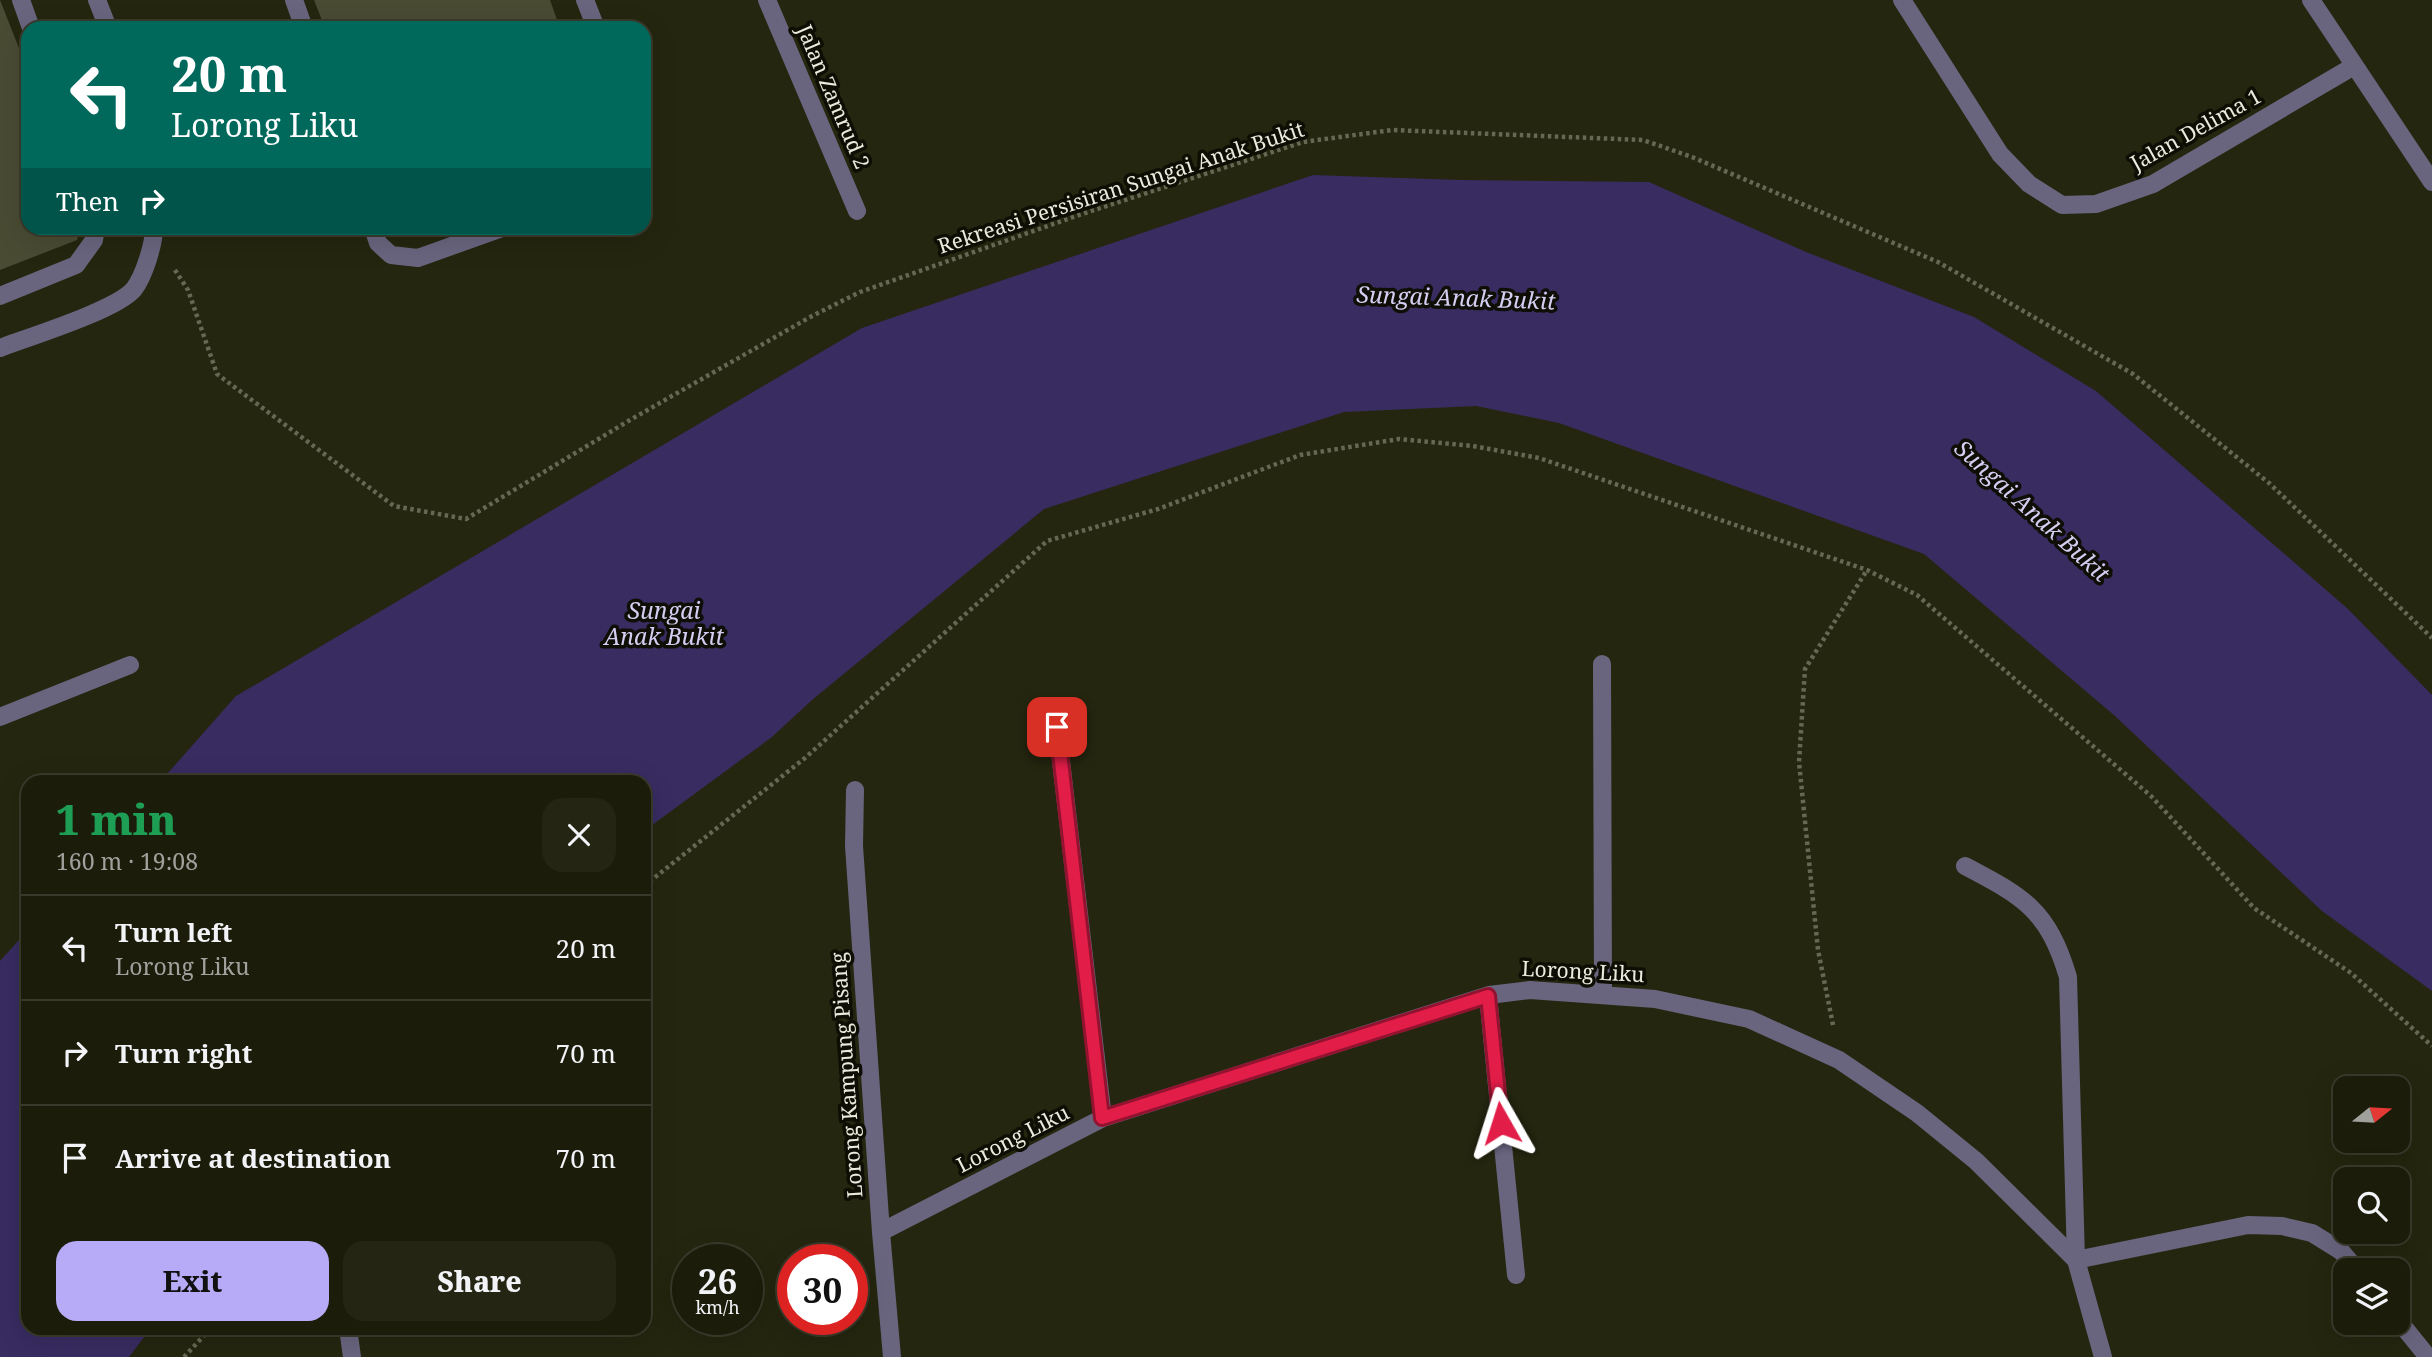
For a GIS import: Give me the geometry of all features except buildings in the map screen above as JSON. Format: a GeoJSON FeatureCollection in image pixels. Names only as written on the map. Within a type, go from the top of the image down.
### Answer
{"type":"FeatureCollection","features":[{"type":"Feature","properties":{"kind":"street"},"geometry":{"type":"LineString","coordinates":[[21,0],[28,21]]}},
{"type":"Feature","properties":{"kind":"street"},"geometry":{"type":"LineString","coordinates":[[97,0],[105,21]]}},
{"type":"Feature","properties":{"kind":"street"},"geometry":{"type":"LineString","coordinates":[[294,0],[302,21]]}},
{"type":"Feature","properties":{"kind":"street"},"geometry":{"type":"LineString","coordinates":[[585,0],[593,21]]}},
{"type":"Feature","properties":{"kind":"street","name":"Jalan Zamrud 2"},"geometry":{"type":"LineString","coordinates":[[766,0],[857,211]]}},
{"type":"Feature","properties":{"kind":"street","name":"Jalan Delima 1"},"geometry":{"type":"LineString","coordinates":[[1902,0],[2000,154],[2029,184],[2062,205],[2096,204],[2153,184],[2354,66]]}},
{"type":"Feature","properties":{"kind":"street"},"geometry":{"type":"LineString","coordinates":[[2311,0],[2432,182]]}},
{"type":"Feature","properties":{"kind":"street"},"geometry":{"type":"LineString","coordinates":[[0,296],[76,265],[95,235]]}},
{"type":"Feature","properties":{"kind":"street"},"geometry":{"type":"LineString","coordinates":[[0,348],[118,303],[135,288],[154,235]]}},
{"type":"Feature","properties":{"kind":"street"},"geometry":{"type":"LineString","coordinates":[[375,235],[378,243],[391,255],[418,258],[482,235]]}},
{"type":"Feature","properties":{"kind":"street"},"geometry":{"type":"LineString","coordinates":[[1602,664],[1603,995]]}},
{"type":"Feature","properties":{"kind":"street"},"geometry":{"type":"LineString","coordinates":[[0,717],[130,665]]}},
{"type":"Feature","properties":{"kind":"street"},"geometry":{"type":"LineString","coordinates":[[1057,727],[1102,1118]]}},
{"type":"Feature","properties":{"kind":"street","name":"Lorong Kampung Pisang"},"geometry":{"type":"LineString","coordinates":[[855,790],[854,846],[892,1357]]}},
{"type":"Feature","properties":{"kind":"street"},"geometry":{"type":"LineString","coordinates":[[1965,866],[2008,889],[2031,907],[2048,927],[2068,977],[2076,1260],[2103,1357]]}},
{"type":"Feature","properties":{"kind":"street","name":"Lorong Liku"},"geometry":{"type":"LineString","coordinates":[[881,1232],[1102,1118],[1488,996],[1530,990],[1655,999],[1749,1018],[1839,1060],[1917,1113],[1976,1161],[2076,1260]]}},
{"type":"Feature","properties":{"kind":"street"},"geometry":{"type":"LineString","coordinates":[[1488,996],[1516,1275]]}},
{"type":"Feature","properties":{"kind":"street"},"geometry":{"type":"LineString","coordinates":[[2076,1260],[2248,1225],[2283,1226],[2312,1233],[2341,1251],[2347,1258]]}},
{"type":"Feature","properties":{"kind":"street"},"geometry":{"type":"LineString","coordinates":[[349,1335],[352,1357]]}},
{"type":"Feature","properties":{"kind":"street"},"geometry":{"type":"LineString","coordinates":[[2410,1335],[2428,1357]]}},
{"type":"Feature","properties":{"kind":"path","name":"Rekreasi Persisiran Sungai Anak Bukit"},"geometry":{"type":"LineString","coordinates":[[154,235],[188,290],[217,374],[394,506],[467,519],[641,413],[812,316],[860,292],[1079,215],[1303,142],[1392,130],[1643,140],[1692,157],[1938,262],[2133,374],[2269,483],[2432,638]]}},
{"type":"Feature","properties":{"kind":"path"},"geometry":{"type":"LineString","coordinates":[[651,880],[806,758],[1047,541],[1158,509],[1300,455],[1399,439],[1473,446],[1538,458],[1867,570],[1917,595],[2151,796],[2254,908],[2351,974],[2432,1046]]}},
{"type":"Feature","properties":{"kind":"path"},"geometry":{"type":"LineString","coordinates":[[1839,1060],[1818,950],[1799,762],[1805,669],[1867,570]]}},
{"type":"Feature","properties":{"kind":"path"},"geometry":{"type":"LineString","coordinates":[[184,1357],[204,1335]]}},
{"type":"Feature","properties":{"kind":"water","name":"Sungai Anak Bukit"},"geometry":{"type":"Polygon","coordinates":[[[1313,175],[1649,182],[1806,252],[1974,317],[2096,391],[2348,609],[2432,695],[2432,991],[2322,911],[2115,716],[1924,554],[1559,423],[1476,406],[1344,412],[1044,509],[812,700],[772,737],[651,826],[651,775],[166,775],[236,696],[862,328],[1313,175]]]}},
{"type":"Feature","properties":{"kind":"water"},"geometry":{"type":"Polygon","coordinates":[[[21,938],[21,1335],[146,1335],[129,1357],[0,1357],[0,961],[21,938]]]}},
{"type":"Feature","properties":{"kind":"route"},"geometry":{"type":"LineString","coordinates":[[1057,727],[1102,1118],[1488,996],[1501,1123]]}}]}
